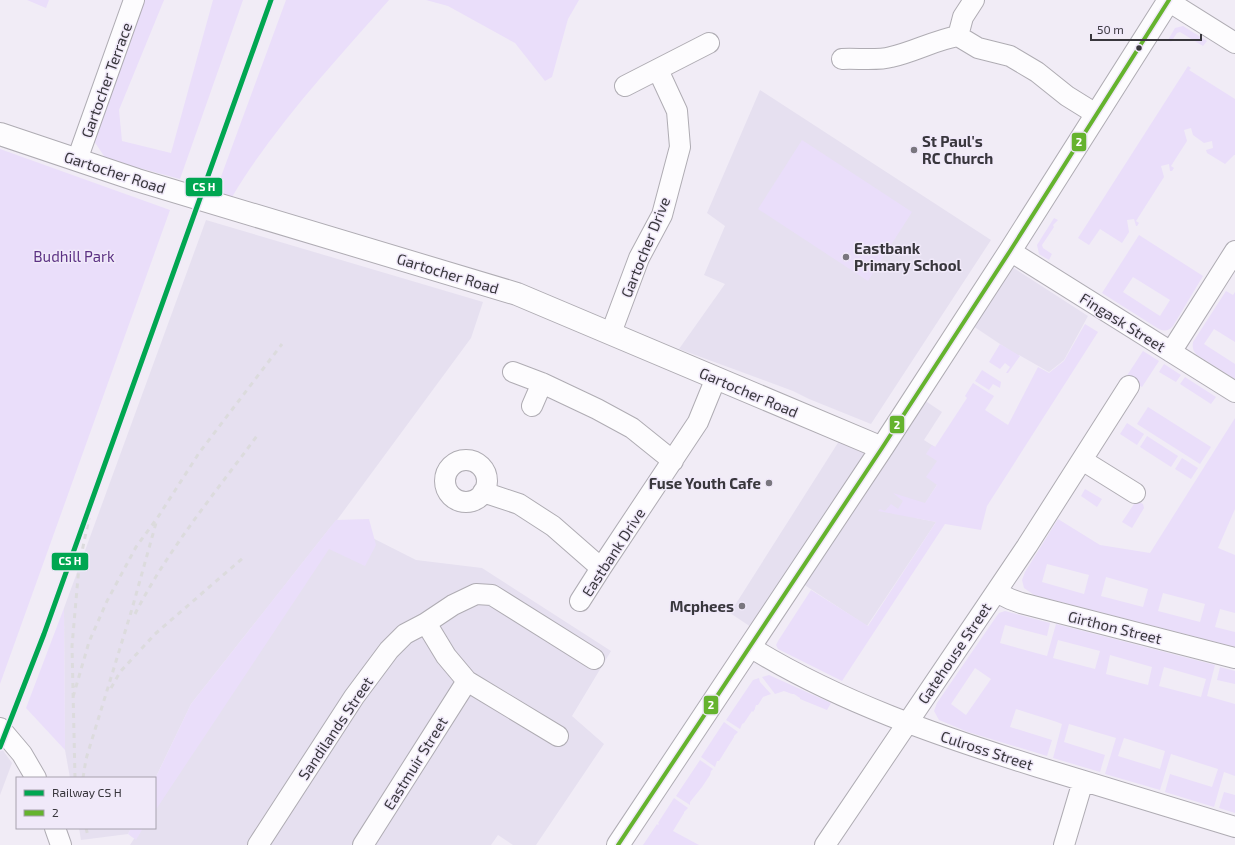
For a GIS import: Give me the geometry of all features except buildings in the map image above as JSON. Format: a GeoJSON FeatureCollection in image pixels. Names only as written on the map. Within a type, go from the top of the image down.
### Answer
{"type":"FeatureCollection","features":[{"type":"Feature","properties":{"kind":"main road"},"geometry":{"type":"LineString","coordinates":[[618,845],[882,448],[1010,251],[1168,0]]}},
{"type":"Feature","properties":{"kind":"main road","name":"Gartocher Road"},"geometry":{"type":"LineString","coordinates":[[0,134],[145,182],[517,294],[882,448]]}},
{"type":"Feature","properties":{"kind":"street","name":"Gartocher Terrace"},"geometry":{"type":"LineString","coordinates":[[77,160],[134,0]]}},
{"type":"Feature","properties":{"kind":"street"},"geometry":{"type":"LineString","coordinates":[[958,36],[963,17],[974,0]]}},
{"type":"Feature","properties":{"kind":"street"},"geometry":{"type":"LineString","coordinates":[[1168,0],[1235,43]]}},
{"type":"Feature","properties":{"kind":"street"},"geometry":{"type":"LineString","coordinates":[[842,58],[889,58],[958,36],[978,48],[1010,56],[1037,72],[1067,96],[1096,114]]}},
{"type":"Feature","properties":{"kind":"street"},"geometry":{"type":"LineString","coordinates":[[625,86],[709,43]]}},
{"type":"Feature","properties":{"kind":"street","name":"Gartocher Drive"},"geometry":{"type":"LineString","coordinates":[[611,333],[639,258],[662,215],[680,147],[677,111],[658,70]]}},
{"type":"Feature","properties":{"kind":"street","name":"Fingask Street"},"geometry":{"type":"LineString","coordinates":[[1010,251],[1235,392]]}},
{"type":"Feature","properties":{"kind":"street"},"geometry":{"type":"LineString","coordinates":[[1171,352],[1235,251]]}},
{"type":"Feature","properties":{"kind":"street"},"geometry":{"type":"LineString","coordinates":[[513,372],[542,383],[597,409],[632,428],[673,461]]}},
{"type":"Feature","properties":{"kind":"street","name":"Eastbank Drive"},"geometry":{"type":"LineString","coordinates":[[580,601],[698,422],[716,378]]}},
{"type":"Feature","properties":{"kind":"street"},"geometry":{"type":"LineString","coordinates":[[532,406],[542,383]]}},
{"type":"Feature","properties":{"kind":"street","name":"Gatehouse Street"},"geometry":{"type":"LineString","coordinates":[[825,845],[1027,546],[1129,386]]}},
{"type":"Feature","properties":{"kind":"street"},"geometry":{"type":"LineString","coordinates":[[1082,460],[1135,493]]}},
{"type":"Feature","properties":{"kind":"street"},"geometry":{"type":"LineString","coordinates":[[484,492],[519,504],[553,526],[601,568]]}},
{"type":"Feature","properties":{"kind":"street","name":"Girthon Street"},"geometry":{"type":"LineString","coordinates":[[996,592],[1022,603],[1235,658]]}},
{"type":"Feature","properties":{"kind":"street","name":"Sandilands Street"},"geometry":{"type":"LineString","coordinates":[[258,845],[354,697],[389,650],[405,634],[426,623],[453,605],[476,594],[492,595],[594,659]]}},
{"type":"Feature","properties":{"kind":"street"},"geometry":{"type":"LineString","coordinates":[[426,623],[446,656],[466,681],[558,736]]}},
{"type":"Feature","properties":{"kind":"street","name":"Culross Street"},"geometry":{"type":"LineString","coordinates":[[750,647],[774,662],[831,690],[907,723],[959,742],[1083,781],[1235,826]]}},
{"type":"Feature","properties":{"kind":"street","name":"Eastmuir Street"},"geometry":{"type":"LineString","coordinates":[[363,845],[466,681]]}},
{"type":"Feature","properties":{"kind":"street"},"geometry":{"type":"LineString","coordinates":[[0,728],[22,754],[35,777]]}},
{"type":"Feature","properties":{"kind":"street"},"geometry":{"type":"LineString","coordinates":[[1064,845],[1083,781]]}},
{"type":"Feature","properties":{"kind":"street"},"geometry":{"type":"LineString","coordinates":[[55,829],[60,845]]}},
{"type":"Feature","properties":{"kind":"shaded area","name":"Eastbank Primary School"},"geometry":{"type":"Polygon","coordinates":[[[760,90],[991,240],[871,424],[793,391],[679,349],[725,284],[704,275],[725,226],[707,213],[760,90]]]}},
{"type":"Feature","properties":{"kind":"shaded area"},"geometry":{"type":"Polygon","coordinates":[[[206,220],[483,302],[471,338],[337,520],[416,560],[482,568],[611,651],[572,716],[604,744],[536,845],[513,845],[498,835],[491,845],[130,845],[140,829],[156,829],[156,804],[333,524],[191,704],[156,777],[70,777],[65,750],[64,608],[206,220]]]}},
{"type":"Feature","properties":{"kind":"shaded area"},"geometry":{"type":"Polygon","coordinates":[[[1006,263],[1088,316],[1064,360],[1049,372],[1019,355],[1018,356],[967,322],[1006,263]]]}},
{"type":"Feature","properties":{"kind":"shaded area"},"geometry":{"type":"Polygon","coordinates":[[[918,396],[942,412],[924,440],[935,447],[957,453],[916,518],[936,522],[867,626],[794,578],[757,631],[730,613],[841,438],[883,453],[918,396]]]}},
{"type":"Feature","properties":{"kind":"shaded area"},"geometry":{"type":"Polygon","coordinates":[[[0,746],[12,763],[0,795],[0,746]]]}},
{"type":"Feature","properties":{"kind":"shaded area"},"geometry":{"type":"Polygon","coordinates":[[[79,829],[130,829],[128,834],[81,840],[79,829]]]}},
{"type":"Feature","properties":{"kind":"green space"},"geometry":{"type":"Polygon","coordinates":[[[27,0],[49,0],[46,8],[27,0]]]}},
{"type":"Feature","properties":{"kind":"green space"},"geometry":{"type":"Polygon","coordinates":[[[145,0],[164,0],[119,110],[122,141],[171,153],[213,0],[243,0],[180,179],[106,159],[94,141],[145,0]]]}},
{"type":"Feature","properties":{"kind":"green space"},"geometry":{"type":"Polygon","coordinates":[[[286,0],[389,0],[326,71],[286,120],[249,170],[232,197],[215,193],[286,0]]]}},
{"type":"Feature","properties":{"kind":"green space"},"geometry":{"type":"Polygon","coordinates":[[[426,0],[579,0],[568,19],[552,77],[545,81],[515,43],[448,6],[426,0]]]}},
{"type":"Feature","properties":{"kind":"green space"},"geometry":{"type":"Polygon","coordinates":[[[1183,26],[1207,41],[1203,46],[1180,32],[1177,33],[1171,42],[1168,40],[1175,28],[1183,26]]]}},
{"type":"Feature","properties":{"kind":"green space"},"geometry":{"type":"Polygon","coordinates":[[[1188,66],[1191,68],[1189,70],[1235,99],[1235,155],[1225,164],[1207,153],[1206,150],[1213,148],[1212,141],[1204,143],[1193,135],[1191,128],[1184,130],[1187,141],[1171,166],[1174,168],[1170,171],[1169,164],[1161,166],[1164,177],[1136,221],[1139,223],[1137,226],[1134,219],[1127,220],[1129,232],[1122,243],[1100,229],[1089,245],[1078,238],[1188,66]]]}},
{"type":"Feature","properties":{"kind":"green space"},"geometry":{"type":"Polygon","coordinates":[[[802,140],[912,212],[868,281],[758,209],[802,140]]]}},
{"type":"Feature","properties":{"kind":"green space","name":"Budhill Park"},"geometry":{"type":"Polygon","coordinates":[[[0,149],[170,210],[0,684],[0,149]]]}},
{"type":"Feature","properties":{"kind":"green space"},"geometry":{"type":"Polygon","coordinates":[[[1054,218],[1058,220],[1053,225],[1054,227],[1042,245],[1043,248],[1052,254],[1049,260],[1039,254],[1037,245],[1054,218]]]}},
{"type":"Feature","properties":{"kind":"green space"},"geometry":{"type":"Polygon","coordinates":[[[1139,235],[1203,276],[1173,326],[1168,330],[1157,328],[1102,293],[1139,235]],[[1133,277],[1123,292],[1160,316],[1170,300],[1133,277]]]}},
{"type":"Feature","properties":{"kind":"green space"},"geometry":{"type":"Polygon","coordinates":[[[1226,291],[1233,295],[1235,292],[1235,342],[1214,329],[1204,344],[1235,364],[1235,379],[1197,355],[1193,347],[1193,342],[1226,291]]]}},
{"type":"Feature","properties":{"kind":"green space"},"geometry":{"type":"Polygon","coordinates":[[[1085,324],[1098,332],[987,506],[981,530],[945,524],[842,681],[778,649],[776,645],[778,641],[811,590],[868,626],[936,522],[878,511],[880,509],[885,511],[891,504],[898,509],[903,501],[893,493],[925,503],[937,485],[926,477],[937,461],[926,454],[932,445],[935,447],[967,398],[965,396],[973,383],[994,396],[985,410],[1008,425],[1038,367],[1049,373],[1064,361],[1085,324]]]}},
{"type":"Feature","properties":{"kind":"green space"},"geometry":{"type":"Polygon","coordinates":[[[1000,344],[1020,356],[1008,373],[1006,373],[1010,367],[1005,363],[1000,369],[989,362],[1000,344]]]}},
{"type":"Feature","properties":{"kind":"green space"},"geometry":{"type":"Polygon","coordinates":[[[1143,351],[1159,361],[1142,387],[1126,377],[1143,351]]]}},
{"type":"Feature","properties":{"kind":"green space"},"geometry":{"type":"Polygon","coordinates":[[[1164,364],[1181,375],[1176,382],[1159,372],[1164,364]]]}},
{"type":"Feature","properties":{"kind":"green space"},"geometry":{"type":"Polygon","coordinates":[[[982,370],[1001,382],[1000,388],[993,384],[989,390],[975,381],[982,370]]]}},
{"type":"Feature","properties":{"kind":"green space"},"geometry":{"type":"Polygon","coordinates":[[[1185,377],[1216,397],[1211,404],[1180,384],[1185,377]]]}},
{"type":"Feature","properties":{"kind":"green space"},"geometry":{"type":"Polygon","coordinates":[[[1148,407],[1211,447],[1200,464],[1137,424],[1148,407]]]}},
{"type":"Feature","properties":{"kind":"green space"},"geometry":{"type":"Polygon","coordinates":[[[1235,418],[1235,509],[1218,548],[1235,555],[1235,613],[1220,609],[1215,627],[1235,632],[1235,647],[1034,595],[1024,588],[1022,580],[1025,572],[1058,519],[1100,545],[1150,553],[1235,418]],[[1047,564],[1042,582],[1084,594],[1089,575],[1047,564]],[[1106,577],[1101,596],[1143,607],[1148,589],[1106,577]],[[1163,593],[1158,611],[1200,622],[1205,604],[1163,593]]]}},
{"type":"Feature","properties":{"kind":"green space"},"geometry":{"type":"Polygon","coordinates":[[[1127,423],[1144,434],[1137,445],[1120,434],[1127,423]]]}},
{"type":"Feature","properties":{"kind":"green space"},"geometry":{"type":"Polygon","coordinates":[[[1147,436],[1178,456],[1171,467],[1140,447],[1147,436]]]}},
{"type":"Feature","properties":{"kind":"green space"},"geometry":{"type":"Polygon","coordinates":[[[1182,458],[1198,468],[1191,479],[1175,469],[1182,458]]]}},
{"type":"Feature","properties":{"kind":"green space"},"geometry":{"type":"Polygon","coordinates":[[[1085,489],[1102,499],[1097,507],[1081,496],[1085,489]]]}},
{"type":"Feature","properties":{"kind":"green space"},"geometry":{"type":"Polygon","coordinates":[[[1139,502],[1143,504],[1144,508],[1132,528],[1122,522],[1134,504],[1139,502]]]}},
{"type":"Feature","properties":{"kind":"green space"},"geometry":{"type":"Polygon","coordinates":[[[369,519],[376,545],[365,566],[329,549],[156,809],[156,777],[191,704],[336,520],[369,519]]]}},
{"type":"Feature","properties":{"kind":"green space"},"geometry":{"type":"Polygon","coordinates":[[[64,608],[65,750],[26,708],[64,608]]]}},
{"type":"Feature","properties":{"kind":"green space"},"geometry":{"type":"Polygon","coordinates":[[[1005,611],[1050,623],[1047,636],[1005,625],[1000,643],[1047,656],[1056,624],[1215,665],[1207,696],[1235,704],[1235,776],[1224,772],[1214,807],[1165,792],[1170,774],[1212,787],[1218,769],[1171,754],[1160,790],[1105,774],[1116,738],[1069,724],[1064,742],[1105,755],[1100,772],[1053,758],[1062,724],[1057,722],[1016,709],[1010,727],[1052,740],[1047,756],[968,732],[939,720],[934,711],[937,703],[999,613],[1005,611]],[[1058,640],[1053,658],[1095,669],[1100,651],[1058,640]],[[1110,655],[1106,674],[1148,685],[1152,667],[1110,655]],[[1164,667],[1159,686],[1201,697],[1206,679],[1164,667]],[[975,668],[951,704],[966,715],[991,679],[975,668]],[[1124,738],[1118,756],[1160,769],[1165,751],[1124,738]]]}},
{"type":"Feature","properties":{"kind":"green space"},"geometry":{"type":"Polygon","coordinates":[[[1220,667],[1235,671],[1235,684],[1217,680],[1220,667]]]}},
{"type":"Feature","properties":{"kind":"green space"},"geometry":{"type":"Polygon","coordinates":[[[769,675],[831,703],[827,710],[800,699],[794,694],[784,691],[775,694],[762,677],[769,675]]]}},
{"type":"Feature","properties":{"kind":"green space"},"geometry":{"type":"Polygon","coordinates":[[[759,678],[760,682],[771,694],[763,697],[758,705],[756,705],[753,712],[752,711],[742,724],[740,729],[726,720],[753,680],[759,678]]]}},
{"type":"Feature","properties":{"kind":"green space"},"geometry":{"type":"Polygon","coordinates":[[[724,722],[738,732],[719,761],[717,761],[715,767],[701,757],[724,722]]]}},
{"type":"Feature","properties":{"kind":"green space"},"geometry":{"type":"Polygon","coordinates":[[[700,760],[713,769],[702,787],[690,802],[690,805],[676,796],[700,760]]]}},
{"type":"Feature","properties":{"kind":"green space"},"geometry":{"type":"Polygon","coordinates":[[[1224,792],[1235,795],[1235,813],[1219,808],[1224,792]]]}},
{"type":"Feature","properties":{"kind":"green space"},"geometry":{"type":"Polygon","coordinates":[[[674,798],[688,808],[673,831],[699,845],[643,845],[657,824],[659,824],[658,823],[674,798]]]}},
{"type":"Feature","properties":{"kind":"green space"},"geometry":{"type":"Polygon","coordinates":[[[130,829],[142,829],[136,840],[128,834],[130,829]]]}},
{"type":"Feature","properties":{"kind":"railway"},"geometry":{"type":"LineString","coordinates":[[73,697],[89,642],[107,601],[136,547],[158,517],[199,453],[282,344]]}},
{"type":"Feature","properties":{"kind":"railway"},"geometry":{"type":"LineString","coordinates":[[135,614],[148,590],[177,544],[259,433]]}},
{"type":"Feature","properties":{"kind":"railway"},"geometry":{"type":"LineString","coordinates":[[75,777],[72,646],[79,566],[89,518]]}},
{"type":"Feature","properties":{"kind":"railway"},"geometry":{"type":"LineString","coordinates":[[83,777],[86,759],[132,609],[156,523]]}},
{"type":"Feature","properties":{"kind":"railway"},"geometry":{"type":"LineString","coordinates":[[111,688],[120,672],[155,634],[244,557]]}},
{"type":"Feature","properties":{"kind":"railway"},"geometry":{"type":"LineString","coordinates":[[86,829],[88,836]]}},
{"type":"Feature","properties":{"kind":"transit line"},"geometry":{"type":"LineString","coordinates":[[0,747],[44,634],[271,0]]}},
{"type":"Feature","properties":{"kind":"transit line","name":"2"},"geometry":{"type":"LineString","coordinates":[[618,845],[882,448],[1010,251],[1169,0]]}},
{"type":"Feature","properties":{"kind":"place","name":"St Paul's RC Church"},"geometry":{"type":"Point","coordinates":[914,150]}},
{"type":"Feature","properties":{"kind":"place","name":"Eastbank Primary School"},"geometry":{"type":"Point","coordinates":[846,257]}},
{"type":"Feature","properties":{"kind":"place","name":"Fuse Youth Cafe"},"geometry":{"type":"Point","coordinates":[769,483]}},
{"type":"Feature","properties":{"kind":"place","name":"Mcphees"},"geometry":{"type":"Point","coordinates":[742,606]}}]}
